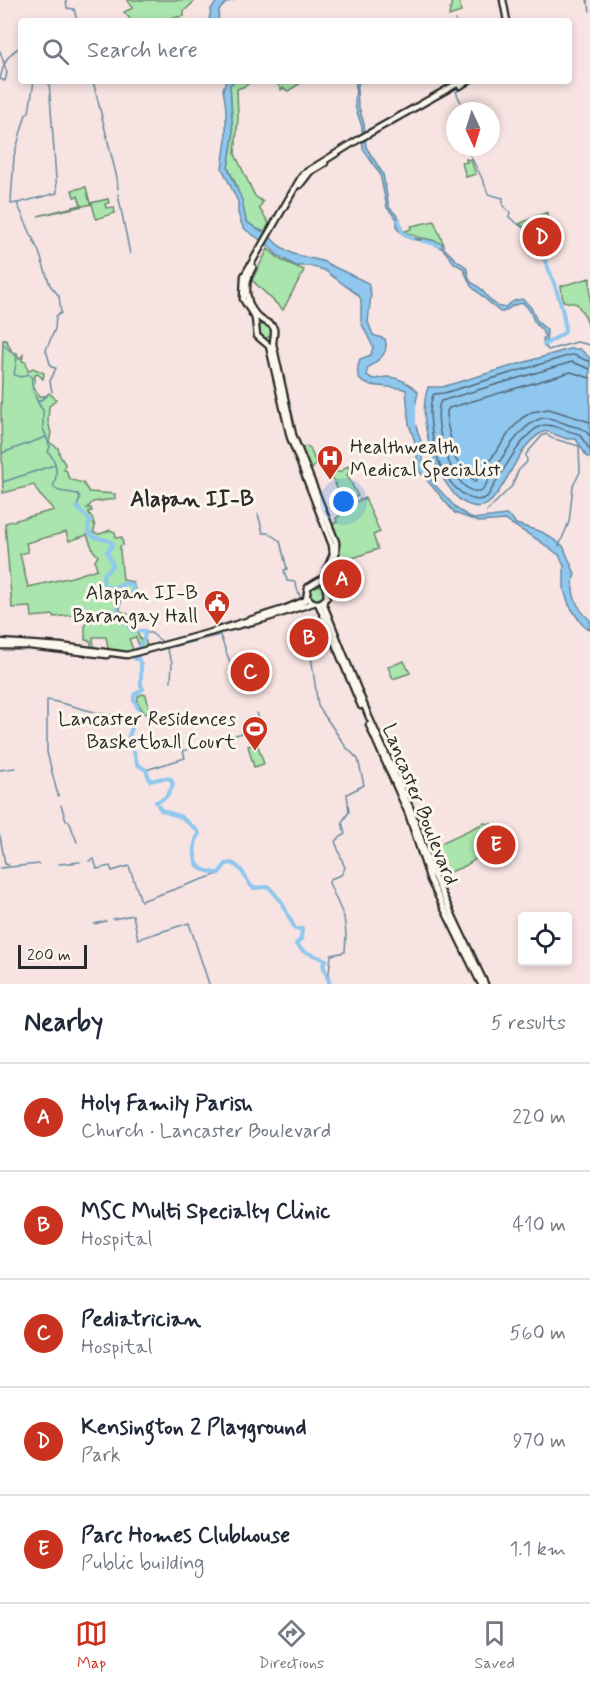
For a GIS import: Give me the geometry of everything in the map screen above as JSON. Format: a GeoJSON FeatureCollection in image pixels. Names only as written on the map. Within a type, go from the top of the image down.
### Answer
{"type":"FeatureCollection","features":[{"type":"Feature","properties":{"kind":"main road"},"geometry":{"type":"LineString","coordinates":[[505,0],[508,18]]}},
{"type":"Feature","properties":{"kind":"main road"},"geometry":{"type":"LineString","coordinates":[[0,644],[50,645],[133,654],[305,601],[308,588],[323,578],[333,554],[332,545],[290,437],[272,354],[269,346],[259,338],[255,318],[243,299],[243,280],[287,204],[310,172],[457,84]]}},
{"type":"Feature","properties":{"kind":"main road"},"geometry":{"type":"LineString","coordinates":[[363,139],[463,84]]}},
{"type":"Feature","properties":{"kind":"main road"},"geometry":{"type":"LineString","coordinates":[[220,629],[228,629],[319,602],[327,594],[325,582],[336,554],[336,542],[293,435],[273,344],[273,327],[260,319],[248,301],[246,283],[263,246]]}},
{"type":"Feature","properties":{"kind":"main road"},"geometry":{"type":"LineString","coordinates":[[257,330],[259,325],[267,323]]}},
{"type":"Feature","properties":{"kind":"main road"},"geometry":{"type":"LineString","coordinates":[[263,340],[271,339],[274,335]]}},
{"type":"Feature","properties":{"kind":"main road"},"geometry":{"type":"LineString","coordinates":[[318,582],[326,586]]}},
{"type":"Feature","properties":{"kind":"main road"},"geometry":{"type":"LineString","coordinates":[[307,596],[319,602]]}},
{"type":"Feature","properties":{"kind":"main road","name":"Lancaster Boulevard"},"geometry":{"type":"LineString","coordinates":[[319,602],[400,791],[430,879],[483,984]]}},
{"type":"Feature","properties":{"kind":"green space"},"geometry":{"type":"Polygon","coordinates":[[[127,0],[196,0],[184,11],[184,16],[173,18],[129,18],[124,12],[133,8],[127,0]]]}},
{"type":"Feature","properties":{"kind":"green space"},"geometry":{"type":"Polygon","coordinates":[[[452,0],[459,0],[461,12],[449,16],[452,0]]]}},
{"type":"Feature","properties":{"kind":"green space"},"geometry":{"type":"Polygon","coordinates":[[[248,84],[237,89],[238,118],[235,154],[255,196],[263,202],[259,208],[269,223],[265,232],[246,221],[235,182],[228,168],[233,137],[230,85],[248,84]]]}},
{"type":"Feature","properties":{"kind":"green space"},"geometry":{"type":"Polygon","coordinates":[[[278,84],[299,84],[288,91],[283,88],[281,90],[278,84]]]}},
{"type":"Feature","properties":{"kind":"green space"},"geometry":{"type":"Polygon","coordinates":[[[466,159],[471,160],[476,174],[466,177],[462,163],[467,162],[466,159]]]}},
{"type":"Feature","properties":{"kind":"green space"},"geometry":{"type":"Polygon","coordinates":[[[86,187],[90,203],[108,199],[109,203],[105,204],[106,208],[114,207],[115,213],[96,219],[92,204],[38,216],[81,205],[78,196],[74,197],[72,190],[86,187]]]}},
{"type":"Feature","properties":{"kind":"green space"},"geometry":{"type":"Polygon","coordinates":[[[547,212],[548,219],[540,222],[544,235],[554,238],[556,249],[547,251],[533,233],[519,224],[547,212]]]}},
{"type":"Feature","properties":{"kind":"green space"},"geometry":{"type":"Polygon","coordinates":[[[434,221],[444,245],[405,231],[411,229],[411,226],[434,221]]]}},
{"type":"Feature","properties":{"kind":"green space"},"geometry":{"type":"Polygon","coordinates":[[[268,249],[281,260],[304,270],[283,310],[252,280],[268,249]]]}},
{"type":"Feature","properties":{"kind":"green space"},"geometry":{"type":"Polygon","coordinates":[[[590,278],[590,330],[577,304],[563,301],[561,286],[590,278]]]}},
{"type":"Feature","properties":{"kind":"green space"},"geometry":{"type":"Polygon","coordinates":[[[265,324],[270,326],[272,331],[270,336],[265,338],[260,336],[258,331],[260,326],[265,324]]]}},
{"type":"Feature","properties":{"kind":"green space"},"geometry":{"type":"Polygon","coordinates":[[[3,339],[7,341],[12,352],[17,353],[19,359],[23,355],[22,361],[26,362],[28,371],[33,368],[44,373],[43,379],[38,374],[35,375],[34,388],[40,396],[46,396],[49,393],[56,399],[49,406],[48,421],[51,433],[49,442],[58,448],[65,464],[64,470],[67,471],[69,477],[83,483],[89,492],[115,494],[115,499],[93,502],[87,508],[91,508],[92,511],[89,511],[89,514],[95,527],[93,533],[100,534],[110,530],[115,532],[116,538],[122,537],[123,545],[120,546],[120,551],[123,580],[133,582],[136,592],[121,599],[120,611],[128,614],[128,621],[141,640],[145,639],[147,646],[135,653],[139,646],[136,637],[129,639],[134,652],[126,654],[109,652],[106,637],[93,637],[94,650],[91,649],[91,641],[85,640],[85,625],[87,622],[92,622],[92,618],[78,615],[32,617],[31,607],[12,608],[5,523],[54,510],[34,485],[3,493],[1,414],[3,339]],[[66,532],[26,543],[28,552],[20,554],[28,587],[97,569],[95,561],[98,556],[87,535],[69,541],[66,532]]]}},
{"type":"Feature","properties":{"kind":"green space"},"geometry":{"type":"Polygon","coordinates":[[[307,446],[316,464],[310,472],[300,448],[307,446]]]}},
{"type":"Feature","properties":{"kind":"green space"},"geometry":{"type":"Polygon","coordinates":[[[348,466],[350,471],[347,475],[358,496],[343,502],[330,472],[340,472],[348,466]]]}},
{"type":"Feature","properties":{"kind":"green space"},"geometry":{"type":"Polygon","coordinates":[[[365,498],[380,532],[373,535],[378,549],[334,565],[338,545],[333,524],[337,522],[336,518],[347,511],[345,506],[365,498]]]}},
{"type":"Feature","properties":{"kind":"green space"},"geometry":{"type":"Polygon","coordinates":[[[314,585],[320,585],[325,593],[323,599],[314,601],[309,596],[309,590],[314,585]]]}},
{"type":"Feature","properties":{"kind":"green space"},"geometry":{"type":"Polygon","coordinates":[[[404,661],[410,673],[393,679],[388,667],[404,661]]]}},
{"type":"Feature","properties":{"kind":"green space"},"geometry":{"type":"Polygon","coordinates":[[[146,695],[150,712],[145,714],[137,702],[138,696],[146,695]]]}},
{"type":"Feature","properties":{"kind":"green space"},"geometry":{"type":"Polygon","coordinates":[[[257,743],[264,764],[254,767],[248,746],[257,743]]]}},
{"type":"Feature","properties":{"kind":"green space"},"geometry":{"type":"Polygon","coordinates":[[[484,823],[491,824],[497,831],[482,839],[487,851],[465,866],[440,876],[428,849],[484,823]]]}},
{"type":"Feature","properties":{"kind":"water"},"geometry":{"type":"Polygon","coordinates":[[[218,0],[234,0],[227,2],[219,10],[218,18],[210,18],[211,9],[218,0]]]}},
{"type":"Feature","properties":{"kind":"water"},"geometry":{"type":"Polygon","coordinates":[[[225,84],[231,84],[233,137],[228,168],[242,200],[246,221],[265,232],[278,245],[293,254],[322,261],[368,283],[371,294],[368,322],[373,335],[385,339],[386,349],[382,357],[367,369],[367,375],[373,379],[391,377],[400,380],[418,392],[413,417],[421,442],[423,461],[433,483],[457,509],[473,519],[506,515],[516,524],[542,532],[563,546],[575,574],[573,593],[581,610],[590,620],[590,630],[581,623],[569,605],[564,590],[564,566],[559,555],[505,520],[479,522],[455,513],[419,471],[415,442],[409,424],[406,390],[371,385],[359,378],[360,359],[371,355],[373,347],[361,322],[361,299],[358,295],[324,270],[309,266],[296,266],[277,255],[242,225],[238,213],[238,202],[222,168],[226,140],[226,108],[223,89],[225,84]]]}},
{"type":"Feature","properties":{"kind":"water"},"geometry":{"type":"Polygon","coordinates":[[[356,84],[358,84],[358,104],[364,124],[366,147],[383,174],[389,207],[400,219],[401,231],[408,237],[434,241],[441,245],[466,267],[470,281],[499,307],[505,307],[522,299],[531,308],[538,322],[547,330],[546,347],[544,347],[544,334],[523,303],[500,312],[471,286],[463,268],[455,264],[443,249],[432,243],[408,238],[397,229],[397,219],[387,208],[380,174],[363,149],[362,127],[355,106],[356,84]]]}},
{"type":"Feature","properties":{"kind":"water"},"geometry":{"type":"Polygon","coordinates":[[[569,349],[580,349],[590,358],[590,457],[587,457],[576,439],[567,439],[546,431],[537,436],[521,453],[503,485],[490,502],[486,505],[471,506],[461,501],[443,478],[433,457],[425,418],[428,387],[442,387],[569,349]]]}},
{"type":"Feature","properties":{"kind":"waterway"},"geometry":{"type":"LineString","coordinates":[[66,0],[67,8],[74,9],[76,18]]}},
{"type":"Feature","properties":{"kind":"waterway"},"geometry":{"type":"LineString","coordinates":[[587,0],[588,4]]}},
{"type":"Feature","properties":{"kind":"waterway"},"geometry":{"type":"LineString","coordinates":[[589,6],[590,11]]}},
{"type":"Feature","properties":{"kind":"waterway"},"geometry":{"type":"LineString","coordinates":[[4,64],[8,57],[18,49]]}},
{"type":"Feature","properties":{"kind":"waterway"},"geometry":{"type":"LineString","coordinates":[[0,51],[4,64]]}},
{"type":"Feature","properties":{"kind":"waterway"},"geometry":{"type":"LineString","coordinates":[[4,64],[7,73],[5,81],[0,79],[4,64]]}},
{"type":"Feature","properties":{"kind":"waterway"},"geometry":{"type":"LineString","coordinates":[[34,84],[29,112],[26,114],[14,156],[11,204],[17,203],[39,252],[50,285],[59,296],[61,313],[56,316],[55,329],[46,350],[51,367],[56,368],[50,381],[52,392]]}},
{"type":"Feature","properties":{"kind":"waterway"},"geometry":{"type":"LineString","coordinates":[[18,203],[57,193],[49,84]]}},
{"type":"Feature","properties":{"kind":"waterway"},"geometry":{"type":"LineString","coordinates":[[94,84],[118,189]]}},
{"type":"Feature","properties":{"kind":"waterway"},"geometry":{"type":"LineString","coordinates":[[461,102],[456,92],[470,84]]}},
{"type":"Feature","properties":{"kind":"waterway"},"geometry":{"type":"LineString","coordinates":[[470,156],[488,194],[503,198],[503,206],[510,212],[509,217],[528,232]]}},
{"type":"Feature","properties":{"kind":"waterway"},"geometry":{"type":"LineString","coordinates":[[118,194],[130,254]]}},
{"type":"Feature","properties":{"kind":"waterway"},"geometry":{"type":"LineString","coordinates":[[399,220],[402,232],[413,239]]}},
{"type":"Feature","properties":{"kind":"waterway"},"geometry":{"type":"LineString","coordinates":[[528,232],[547,264],[559,297],[565,325],[564,333],[544,345]]}},
{"type":"Feature","properties":{"kind":"waterway"},"geometry":{"type":"LineString","coordinates":[[423,241],[439,245]]}},
{"type":"Feature","properties":{"kind":"waterway"},"geometry":{"type":"LineString","coordinates":[[545,346],[548,350],[577,342],[590,345]]}},
{"type":"Feature","properties":{"kind":"waterway"},"geometry":{"type":"LineString","coordinates":[[3,344],[17,357],[14,375],[21,377],[28,374],[32,378],[35,395],[43,410],[43,428],[50,447],[48,452],[55,464],[56,477],[53,487],[59,491],[78,494],[80,498],[77,507]]}},
{"type":"Feature","properties":{"kind":"waterway"},"geometry":{"type":"LineString","coordinates":[[39,401],[47,396]]}},
{"type":"Feature","properties":{"kind":"waterway"},"geometry":{"type":"LineString","coordinates":[[414,403],[414,428]]}},
{"type":"Feature","properties":{"kind":"waterway"},"geometry":{"type":"LineString","coordinates":[[487,511],[512,486],[518,471],[527,462],[526,454],[542,436],[546,434],[551,438],[579,446],[580,472],[573,486],[569,522],[559,546]]}},
{"type":"Feature","properties":{"kind":"waterway"},"geometry":{"type":"LineString","coordinates":[[2,453],[46,437]]}},
{"type":"Feature","properties":{"kind":"waterway"},"geometry":{"type":"LineString","coordinates":[[3,482],[54,465]]}},
{"type":"Feature","properties":{"kind":"waterway"},"geometry":{"type":"LineString","coordinates":[[77,507],[90,521],[88,530],[90,534],[113,544],[107,552],[113,565],[103,576],[104,586],[111,588],[127,583],[133,586],[132,592],[119,599],[116,617],[126,623],[132,631],[145,631],[144,639],[135,653]]}},
{"type":"Feature","properties":{"kind":"waterway"},"geometry":{"type":"LineString","coordinates":[[258,514],[263,533],[268,533],[280,541],[287,569],[284,570],[287,581],[295,582],[301,600]]}},
{"type":"Feature","properties":{"kind":"waterway"},"geometry":{"type":"LineString","coordinates":[[312,626],[314,633],[310,648],[318,706],[346,747],[358,759],[364,785],[347,794],[349,812],[342,822],[345,834],[335,841],[345,868],[341,875],[330,879],[329,883],[344,917],[346,934],[345,952],[331,955],[328,982]]}},
{"type":"Feature","properties":{"kind":"waterway"},"geometry":{"type":"LineString","coordinates":[[146,633],[151,633],[165,644]]}},
{"type":"Feature","properties":{"kind":"waterway"},"geometry":{"type":"LineString","coordinates":[[167,648],[220,635],[231,665],[239,663]]}},
{"type":"Feature","properties":{"kind":"waterway"},"geometry":{"type":"LineString","coordinates":[[166,647],[172,662],[171,681]]}},
{"type":"Feature","properties":{"kind":"waterway"},"geometry":{"type":"LineString","coordinates":[[135,655],[135,659],[138,658],[141,665],[143,689],[134,695],[140,712],[135,720],[127,746],[134,752],[137,764],[146,770],[150,781],[171,779],[173,785],[168,794],[156,802],[161,810],[181,817],[198,831],[195,854],[200,868],[218,874],[226,864],[232,863],[242,871],[253,888],[269,887],[281,901],[295,929],[302,929],[301,939],[296,944],[303,951],[326,960],[323,965],[330,984]]}},
{"type":"Feature","properties":{"kind":"waterway"},"geometry":{"type":"LineString","coordinates":[[58,796],[47,752],[47,700],[116,716],[139,715]]}},
{"type":"Feature","properties":{"kind":"waterway"},"geometry":{"type":"LineString","coordinates":[[183,751],[262,727],[257,713]]}},
{"type":"Feature","properties":{"kind":"waterway"},"geometry":{"type":"LineString","coordinates":[[146,770],[185,758],[180,740]]}},
{"type":"Feature","properties":{"kind":"waterway"},"geometry":{"type":"LineString","coordinates":[[0,770],[15,768]]}},
{"type":"Feature","properties":{"kind":"waterway"},"geometry":{"type":"LineString","coordinates":[[61,805],[77,842]]}},
{"type":"Feature","properties":{"kind":"waterway"},"geometry":{"type":"LineString","coordinates":[[0,836],[5,864],[9,865]]}},
{"type":"Feature","properties":{"kind":"waterway"},"geometry":{"type":"LineString","coordinates":[[89,861],[94,859],[97,869],[110,866],[112,871],[129,866],[141,901],[218,874]]}},
{"type":"Feature","properties":{"kind":"waterway"},"geometry":{"type":"LineString","coordinates":[[59,864],[80,862]]}},
{"type":"Feature","properties":{"kind":"waterway"},"geometry":{"type":"LineString","coordinates":[[0,868],[39,864]]}},
{"type":"Feature","properties":{"kind":"waterway"},"geometry":{"type":"LineString","coordinates":[[113,919],[133,915],[138,939],[189,923],[209,984]]}},
{"type":"Feature","properties":{"kind":"waterway"},"geometry":{"type":"LineString","coordinates":[[94,924],[106,921]]}},
{"type":"Feature","properties":{"kind":"place","name":"Kensington 2 Playground"},"geometry":{"type":"Point","coordinates":[542,237]}},
{"type":"Feature","properties":{"kind":"place","name":"Healthwealth Medical Specialist"},"geometry":{"type":"Point","coordinates":[330,481]}},
{"type":"Feature","properties":{"kind":"place","name":"Holy Family Parish"},"geometry":{"type":"Point","coordinates":[342,579]}},
{"type":"Feature","properties":{"kind":"place","name":"Alapan II-B Barangay Hall"},"geometry":{"type":"Point","coordinates":[217,626]}},
{"type":"Feature","properties":{"kind":"place","name":"MSC Multi Specialty Clinic"},"geometry":{"type":"Point","coordinates":[309,638]}},
{"type":"Feature","properties":{"kind":"place","name":"Pediatrician"},"geometry":{"type":"Point","coordinates":[250,672]}},
{"type":"Feature","properties":{"kind":"place","name":"Lancaster Residences Basketball Court"},"geometry":{"type":"Point","coordinates":[255,752]}},
{"type":"Feature","properties":{"kind":"place","name":"Parc Homes Clubhouse"},"geometry":{"type":"Point","coordinates":[496,845]}},
{"type":"Feature","properties":{"kind":"district","name":"Alapan II-B"},"geometry":{"type":"Point","coordinates":[192,498]}}]}
